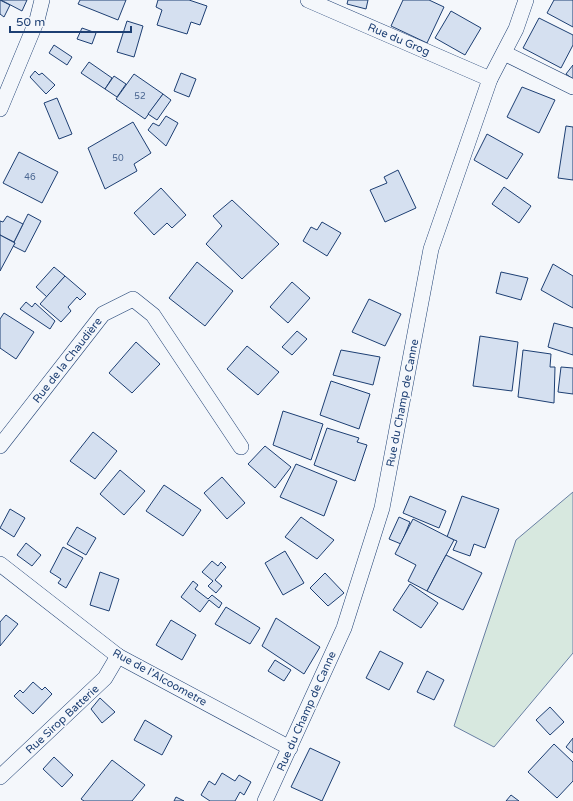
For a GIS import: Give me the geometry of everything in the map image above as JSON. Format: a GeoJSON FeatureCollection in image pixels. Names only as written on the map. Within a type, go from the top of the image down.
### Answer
{"type":"FeatureCollection","features":[{"type":"Feature","properties":{"kind":"street"},"geometry":{"type":"LineString","coordinates":[[0,109],[37,20],[42,0]]}},
{"type":"Feature","properties":{"kind":"street","name":"Rue du Grog"},"geometry":{"type":"LineString","coordinates":[[308,0],[490,79]]}},
{"type":"Feature","properties":{"kind":"street","name":"Rue du Champ de Canne"},"geometry":{"type":"LineString","coordinates":[[266,801],[344,628],[382,508],[431,249],[490,79],[516,29],[526,0]]}},
{"type":"Feature","properties":{"kind":"street"},"geometry":{"type":"LineString","coordinates":[[504,53],[573,87]]}},
{"type":"Feature","properties":{"kind":"street","name":"Rue de la Chaudière"},"geometry":{"type":"LineString","coordinates":[[0,446],[103,314],[132,299],[154,315],[241,447]]}},
{"type":"Feature","properties":{"kind":"street","name":"Rue de l'Alcoometre"},"geometry":{"type":"LineString","coordinates":[[0,564],[118,656],[290,748]]}},
{"type":"Feature","properties":{"kind":"street","name":"Rue Sirop Batterie"},"geometry":{"type":"LineString","coordinates":[[0,777],[105,678],[118,656]]}},
{"type":"Feature","properties":{"kind":"shaded area"},"geometry":{"type":"Polygon","coordinates":[[[573,492],[573,653],[494,747],[454,726],[516,540],[573,492]]]}},
{"type":"Feature","properties":{"kind":"building"},"geometry":{"type":"Polygon","coordinates":[[[0,0],[10,5],[4,17],[0,14],[0,0]]]}},
{"type":"Feature","properties":{"kind":"building"},"geometry":{"type":"Polygon","coordinates":[[[1,0],[27,0],[22,11],[1,0]]]}},
{"type":"Feature","properties":{"kind":"building"},"geometry":{"type":"Polygon","coordinates":[[[80,0],[126,0],[118,20],[78,4],[80,0]]]}},
{"type":"Feature","properties":{"kind":"building"},"geometry":{"type":"Polygon","coordinates":[[[158,0],[189,0],[207,6],[200,25],[191,22],[187,34],[157,25],[162,10],[156,7],[158,0]]]}},
{"type":"Feature","properties":{"kind":"building"},"geometry":{"type":"Polygon","coordinates":[[[348,0],[368,0],[366,9],[347,4],[348,0]]]}},
{"type":"Feature","properties":{"kind":"building"},"geometry":{"type":"Polygon","coordinates":[[[403,0],[429,0],[444,7],[427,43],[391,26],[403,0]]]}},
{"type":"Feature","properties":{"kind":"building"},"geometry":{"type":"Polygon","coordinates":[[[554,0],[573,0],[573,27],[547,13],[554,0]]]}},
{"type":"Feature","properties":{"kind":"building"},"geometry":{"type":"Polygon","coordinates":[[[451,11],[481,28],[465,55],[435,38],[451,11]]]}},
{"type":"Feature","properties":{"kind":"building"},"geometry":{"type":"Polygon","coordinates":[[[539,18],[573,35],[573,45],[561,68],[523,48],[539,18]]]}},
{"type":"Feature","properties":{"kind":"building"},"geometry":{"type":"Polygon","coordinates":[[[127,21],[143,26],[134,57],[117,52],[127,21]]]}},
{"type":"Feature","properties":{"kind":"building"},"geometry":{"type":"Polygon","coordinates":[[[82,28],[96,33],[92,44],[77,39],[82,28]]]}},
{"type":"Feature","properties":{"kind":"building"},"geometry":{"type":"Polygon","coordinates":[[[54,45],[72,57],[67,65],[49,53],[54,45]]]}},
{"type":"Feature","properties":{"kind":"building"},"geometry":{"type":"Polygon","coordinates":[[[89,62],[112,78],[105,89],[81,73],[89,62]]]}},
{"type":"Feature","properties":{"kind":"building"},"geometry":{"type":"Polygon","coordinates":[[[573,65],[573,79],[566,74],[573,65]]]}},
{"type":"Feature","properties":{"kind":"building"},"geometry":{"type":"Polygon","coordinates":[[[35,71],[39,75],[42,73],[55,85],[46,94],[30,77],[35,71]]]}},
{"type":"Feature","properties":{"kind":"building"},"geometry":{"type":"Polygon","coordinates":[[[181,73],[196,79],[189,97],[174,91],[181,73]]]}},
{"type":"Feature","properties":{"kind":"building"},"geometry":{"type":"Polygon","coordinates":[[[134,74],[163,94],[145,119],[116,99],[134,74]]]}},
{"type":"Feature","properties":{"kind":"building"},"geometry":{"type":"Polygon","coordinates":[[[114,76],[126,84],[117,97],[105,89],[114,76]]]}},
{"type":"Feature","properties":{"kind":"building"},"geometry":{"type":"Polygon","coordinates":[[[522,87],[555,100],[539,133],[507,117],[522,87]]]}},
{"type":"Feature","properties":{"kind":"building"},"geometry":{"type":"Polygon","coordinates":[[[163,94],[171,100],[157,120],[148,114],[163,94]]]}},
{"type":"Feature","properties":{"kind":"building"},"geometry":{"type":"Polygon","coordinates":[[[57,98],[72,134],[59,139],[44,103],[57,98]]]}},
{"type":"Feature","properties":{"kind":"building"},"geometry":{"type":"Polygon","coordinates":[[[166,116],[178,123],[166,146],[148,130],[153,123],[159,126],[166,116]]]}},
{"type":"Feature","properties":{"kind":"building"},"geometry":{"type":"Polygon","coordinates":[[[133,122],[151,153],[134,164],[137,171],[105,189],[88,148],[133,122]]]}},
{"type":"Feature","properties":{"kind":"building"},"geometry":{"type":"Polygon","coordinates":[[[566,126],[573,127],[573,180],[558,178],[566,126]]]}},
{"type":"Feature","properties":{"kind":"building"},"geometry":{"type":"Polygon","coordinates":[[[487,134],[523,154],[507,179],[474,160],[487,134]]]}},
{"type":"Feature","properties":{"kind":"building"},"geometry":{"type":"Polygon","coordinates":[[[19,152],[58,172],[42,203],[3,183],[19,152]]]}},
{"type":"Feature","properties":{"kind":"building"},"geometry":{"type":"Polygon","coordinates":[[[398,170],[416,208],[385,222],[370,190],[387,183],[384,177],[398,170]]]}},
{"type":"Feature","properties":{"kind":"building"},"geometry":{"type":"Polygon","coordinates":[[[504,187],[531,206],[519,223],[492,204],[504,187]]]}},
{"type":"Feature","properties":{"kind":"building"},"geometry":{"type":"Polygon","coordinates":[[[161,188],[186,215],[172,228],[167,223],[154,235],[134,213],[161,188]]]}},
{"type":"Feature","properties":{"kind":"building"},"geometry":{"type":"Polygon","coordinates":[[[232,200],[279,244],[242,279],[206,244],[222,226],[213,216],[232,200]]]}},
{"type":"Feature","properties":{"kind":"building"},"geometry":{"type":"Polygon","coordinates":[[[28,214],[41,221],[25,252],[13,246],[28,214]]]}},
{"type":"Feature","properties":{"kind":"building"},"geometry":{"type":"Polygon","coordinates":[[[7,216],[23,224],[14,242],[0,235],[0,221],[3,222],[7,216]]]}},
{"type":"Feature","properties":{"kind":"building"},"geometry":{"type":"Polygon","coordinates":[[[322,222],[341,233],[327,256],[303,241],[311,227],[317,230],[322,222]]]}},
{"type":"Feature","properties":{"kind":"building"},"geometry":{"type":"Polygon","coordinates":[[[0,235],[15,243],[0,271],[0,235]]]}},
{"type":"Feature","properties":{"kind":"building"},"geometry":{"type":"Polygon","coordinates":[[[197,262],[233,291],[205,326],[169,298],[197,262]]]}},
{"type":"Feature","properties":{"kind":"building"},"geometry":{"type":"Polygon","coordinates":[[[553,264],[573,276],[573,308],[541,290],[553,264]]]}},
{"type":"Feature","properties":{"kind":"building"},"geometry":{"type":"Polygon","coordinates":[[[54,267],[65,276],[47,297],[36,287],[54,267]]]}},
{"type":"Feature","properties":{"kind":"building"},"geometry":{"type":"Polygon","coordinates":[[[501,272],[528,278],[521,300],[496,293],[501,272]]]}},
{"type":"Feature","properties":{"kind":"building"},"geometry":{"type":"Polygon","coordinates":[[[65,276],[86,294],[80,300],[77,297],[68,307],[71,311],[61,322],[40,304],[65,276]]]}},
{"type":"Feature","properties":{"kind":"building"},"geometry":{"type":"Polygon","coordinates":[[[292,282],[310,298],[288,323],[270,307],[292,282]]]}},
{"type":"Feature","properties":{"kind":"building"},"geometry":{"type":"Polygon","coordinates":[[[369,299],[401,314],[385,346],[352,332],[369,299]]]}},
{"type":"Feature","properties":{"kind":"building"},"geometry":{"type":"Polygon","coordinates":[[[26,302],[32,307],[35,303],[55,321],[50,329],[20,309],[26,302]]]}},
{"type":"Feature","properties":{"kind":"building"},"geometry":{"type":"Polygon","coordinates":[[[4,313],[34,332],[16,359],[0,348],[0,319],[4,313]]]}},
{"type":"Feature","properties":{"kind":"building"},"geometry":{"type":"Polygon","coordinates":[[[554,323],[573,328],[573,355],[548,347],[554,323]]]}},
{"type":"Feature","properties":{"kind":"building"},"geometry":{"type":"Polygon","coordinates":[[[297,331],[307,339],[292,355],[282,347],[297,331]]]}},
{"type":"Feature","properties":{"kind":"building"},"geometry":{"type":"Polygon","coordinates":[[[480,336],[518,342],[512,391],[473,386],[480,336]]]}},
{"type":"Feature","properties":{"kind":"building"},"geometry":{"type":"Polygon","coordinates":[[[136,342],[160,364],[132,393],[109,373],[136,342]]]}},
{"type":"Feature","properties":{"kind":"building"},"geometry":{"type":"Polygon","coordinates":[[[247,346],[279,372],[258,395],[227,369],[247,346]]]}},
{"type":"Feature","properties":{"kind":"building"},"geometry":{"type":"Polygon","coordinates":[[[341,350],[380,357],[373,385],[333,375],[341,350]]]}},
{"type":"Feature","properties":{"kind":"building"},"geometry":{"type":"Polygon","coordinates":[[[523,350],[551,354],[550,367],[555,367],[554,403],[518,397],[523,350]]]}},
{"type":"Feature","properties":{"kind":"building"},"geometry":{"type":"Polygon","coordinates":[[[561,367],[573,368],[573,394],[558,392],[561,367]]]}},
{"type":"Feature","properties":{"kind":"building"},"geometry":{"type":"Polygon","coordinates":[[[331,381],[370,394],[359,429],[320,415],[331,381]]]}},
{"type":"Feature","properties":{"kind":"building"},"geometry":{"type":"Polygon","coordinates":[[[283,411],[323,424],[311,460],[273,445],[283,411]]]}},
{"type":"Feature","properties":{"kind":"building"},"geometry":{"type":"Polygon","coordinates":[[[327,428],[359,438],[357,442],[367,445],[355,481],[314,465],[327,428]]]}},
{"type":"Feature","properties":{"kind":"building"},"geometry":{"type":"Polygon","coordinates":[[[93,432],[117,451],[95,479],[70,461],[93,432]]]}},
{"type":"Feature","properties":{"kind":"building"},"geometry":{"type":"Polygon","coordinates":[[[265,446],[291,467],[275,488],[248,464],[265,446]]]}},
{"type":"Feature","properties":{"kind":"building"},"geometry":{"type":"Polygon","coordinates":[[[296,464],[337,481],[324,516],[280,497],[296,464]]]}},
{"type":"Feature","properties":{"kind":"building"},"geometry":{"type":"Polygon","coordinates":[[[120,470],[145,491],[124,515],[100,494],[120,470]]]}},
{"type":"Feature","properties":{"kind":"building"},"geometry":{"type":"Polygon","coordinates":[[[222,477],[245,503],[227,519],[204,493],[222,477]]]}},
{"type":"Feature","properties":{"kind":"building"},"geometry":{"type":"Polygon","coordinates":[[[164,485],[201,510],[183,536],[146,511],[164,485]]]}},
{"type":"Feature","properties":{"kind":"building"},"geometry":{"type":"Polygon","coordinates":[[[410,496],[446,511],[439,528],[403,513],[410,496]]]}},
{"type":"Feature","properties":{"kind":"building"},"geometry":{"type":"Polygon","coordinates":[[[462,496],[499,509],[485,548],[474,544],[470,556],[453,550],[457,541],[447,537],[462,496]]]}},
{"type":"Feature","properties":{"kind":"building"},"geometry":{"type":"Polygon","coordinates":[[[10,509],[25,518],[14,537],[0,528],[10,509]]]}},
{"type":"Feature","properties":{"kind":"building"},"geometry":{"type":"Polygon","coordinates":[[[301,517],[334,540],[317,559],[285,537],[301,517]]]}},
{"type":"Feature","properties":{"kind":"building"},"geometry":{"type":"Polygon","coordinates":[[[399,517],[410,522],[401,544],[389,539],[399,517]]]}},
{"type":"Feature","properties":{"kind":"building"},"geometry":{"type":"Polygon","coordinates":[[[413,519],[454,540],[427,591],[408,581],[416,565],[395,554],[413,519]]]}},
{"type":"Feature","properties":{"kind":"building"},"geometry":{"type":"Polygon","coordinates":[[[77,527],[96,538],[86,555],[67,544],[77,527]]]}},
{"type":"Feature","properties":{"kind":"building"},"geometry":{"type":"Polygon","coordinates":[[[26,543],[41,555],[32,566],[17,555],[26,543]]]}},
{"type":"Feature","properties":{"kind":"building"},"geometry":{"type":"Polygon","coordinates":[[[63,547],[83,558],[66,588],[58,583],[61,579],[50,572],[63,547]]]}},
{"type":"Feature","properties":{"kind":"building"},"geometry":{"type":"Polygon","coordinates":[[[285,551],[304,583],[283,595],[265,563],[285,551]]]}},
{"type":"Feature","properties":{"kind":"building"},"geometry":{"type":"Polygon","coordinates":[[[446,555],[482,573],[463,610],[427,591],[446,555]]]}},
{"type":"Feature","properties":{"kind":"building"},"geometry":{"type":"Polygon","coordinates":[[[212,561],[218,566],[221,562],[226,567],[215,580],[222,586],[216,593],[208,586],[213,581],[202,572],[212,561]]]}},
{"type":"Feature","properties":{"kind":"building"},"geometry":{"type":"Polygon","coordinates":[[[100,572],[119,579],[109,611],[90,605],[100,572]]]}},
{"type":"Feature","properties":{"kind":"building"},"geometry":{"type":"Polygon","coordinates":[[[325,573],[344,593],[328,606],[310,588],[325,573]]]}},
{"type":"Feature","properties":{"kind":"building"},"geometry":{"type":"Polygon","coordinates":[[[193,581],[198,585],[195,589],[208,599],[212,595],[222,603],[219,608],[209,600],[200,612],[181,597],[193,581]]]}},
{"type":"Feature","properties":{"kind":"building"},"geometry":{"type":"Polygon","coordinates":[[[410,584],[438,603],[421,628],[393,610],[410,584]]]}},
{"type":"Feature","properties":{"kind":"building"},"geometry":{"type":"Polygon","coordinates":[[[226,607],[260,628],[250,644],[215,624],[226,607]]]}},
{"type":"Feature","properties":{"kind":"building"},"geometry":{"type":"Polygon","coordinates":[[[6,615],[18,624],[0,646],[0,622],[6,615]]]}},
{"type":"Feature","properties":{"kind":"building"},"geometry":{"type":"Polygon","coordinates":[[[276,618],[320,647],[304,674],[262,646],[276,618]]]}},
{"type":"Feature","properties":{"kind":"building"},"geometry":{"type":"Polygon","coordinates":[[[171,620],[196,635],[182,660],[156,645],[171,620]]]}},
{"type":"Feature","properties":{"kind":"building"},"geometry":{"type":"Polygon","coordinates":[[[380,651],[403,663],[389,690],[366,678],[380,651]]]}},
{"type":"Feature","properties":{"kind":"building"},"geometry":{"type":"Polygon","coordinates":[[[275,660],[291,670],[284,681],[268,671],[275,660]]]}},
{"type":"Feature","properties":{"kind":"building"},"geometry":{"type":"Polygon","coordinates":[[[427,671],[444,680],[434,700],[417,692],[427,671]]]}},
{"type":"Feature","properties":{"kind":"building"},"geometry":{"type":"Polygon","coordinates":[[[33,682],[42,690],[45,687],[52,694],[33,714],[14,696],[20,690],[23,693],[33,682]]]}},
{"type":"Feature","properties":{"kind":"building"},"geometry":{"type":"Polygon","coordinates":[[[100,698],[115,712],[102,723],[91,709],[100,698]]]}},
{"type":"Feature","properties":{"kind":"building"},"geometry":{"type":"Polygon","coordinates":[[[550,707],[564,722],[550,735],[536,720],[550,707]]]}},
{"type":"Feature","properties":{"kind":"building"},"geometry":{"type":"Polygon","coordinates":[[[145,720],[172,736],[162,755],[134,740],[145,720]]]}},
{"type":"Feature","properties":{"kind":"building"},"geometry":{"type":"Polygon","coordinates":[[[573,738],[573,753],[566,747],[573,738]]]}},
{"type":"Feature","properties":{"kind":"building"},"geometry":{"type":"Polygon","coordinates":[[[554,744],[573,762],[573,781],[557,798],[528,772],[554,744]]]}},
{"type":"Feature","properties":{"kind":"building"},"geometry":{"type":"Polygon","coordinates":[[[310,748],[340,762],[322,801],[291,787],[310,748]]]}},
{"type":"Feature","properties":{"kind":"building"},"geometry":{"type":"Polygon","coordinates":[[[54,757],[73,775],[62,787],[43,769],[54,757]]]}},
{"type":"Feature","properties":{"kind":"building"},"geometry":{"type":"Polygon","coordinates":[[[112,760],[145,785],[132,801],[84,801],[81,799],[112,760]]]}},
{"type":"Feature","properties":{"kind":"building"},"geometry":{"type":"Polygon","coordinates":[[[222,773],[235,781],[239,775],[251,782],[244,795],[240,792],[235,801],[210,801],[201,795],[209,781],[215,785],[222,773]]]}},
{"type":"Feature","properties":{"kind":"building"},"geometry":{"type":"Polygon","coordinates":[[[511,795],[519,801],[506,801],[511,795]]]}},
{"type":"Feature","properties":{"kind":"building"},"geometry":{"type":"Polygon","coordinates":[[[176,797],[184,801],[174,801],[176,797]]]}}]}
